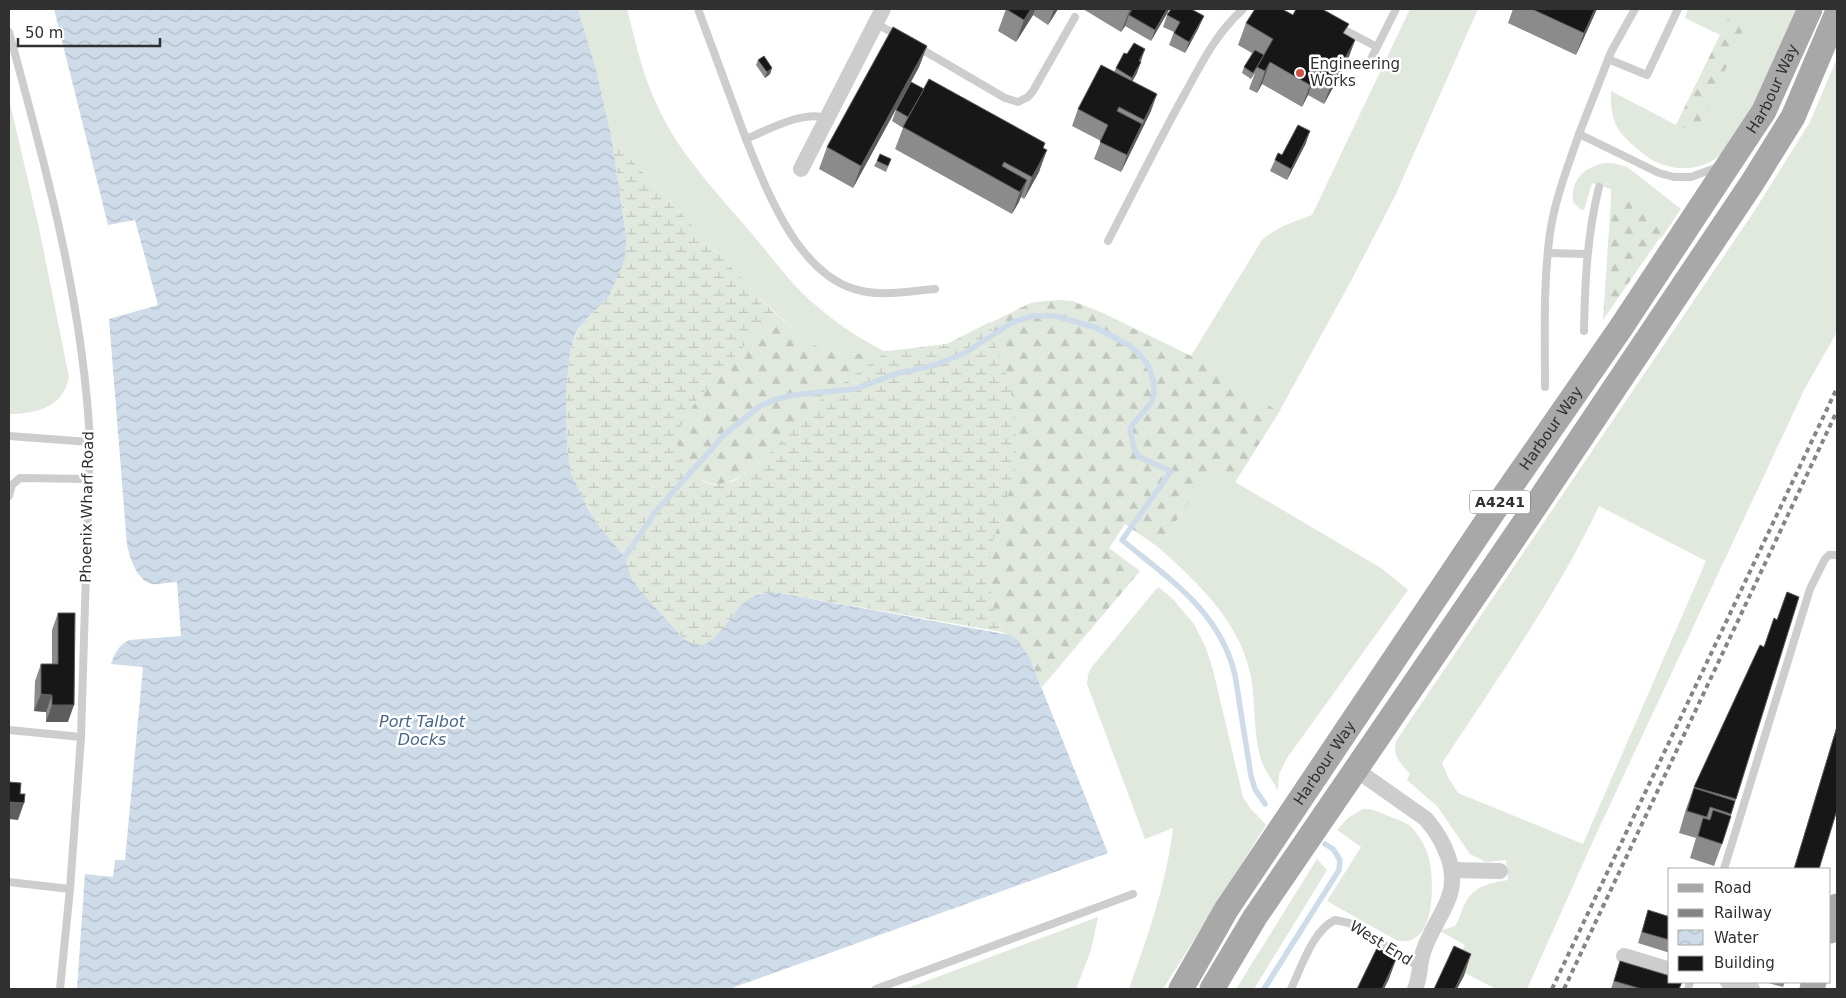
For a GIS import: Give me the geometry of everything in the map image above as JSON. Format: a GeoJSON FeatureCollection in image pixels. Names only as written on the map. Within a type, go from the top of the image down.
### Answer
{"type":"FeatureCollection","features":[{"type":"Feature","properties":{"kind":"main road","name":"Harbour Way"},"geometry":{"type":"LineString","coordinates":[[1181,989],[1226,910],[1493,512],[1620,329],[1764,111],[1810,9]]}},
{"type":"Feature","properties":{"kind":"main road","name":"Harbour Way"},"geometry":{"type":"LineString","coordinates":[[1212,989],[1255,917],[1525,521],[1752,183],[1793,117],[1837,13]]}},
{"type":"Feature","properties":{"kind":"main road"},"geometry":{"type":"LineString","coordinates":[[1831,927],[1837,906]]}},
{"type":"Feature","properties":{"kind":"street"},"geometry":{"type":"LineString","coordinates":[[801,169],[879,16]]}},
{"type":"Feature","properties":{"kind":"street"},"geometry":{"type":"LineString","coordinates":[[1355,769],[1426,819],[1435,830],[1447,853],[1452,870],[1450,896],[1421,962],[1420,978],[1415,989]]}},
{"type":"Feature","properties":{"kind":"street"},"geometry":{"type":"LineString","coordinates":[[1452,870],[1500,871]]}},
{"type":"Feature","properties":{"kind":"street"},"geometry":{"type":"LineString","coordinates":[[1624,956],[1668,969]]}},
{"type":"Feature","properties":{"kind":"street"},"geometry":{"type":"LineString","coordinates":[[1731,983],[1752,989]]}},
{"type":"Feature","properties":{"kind":"lane"},"geometry":{"type":"LineString","coordinates":[[698,9],[746,139],[778,211],[796,241],[813,263],[831,279],[851,288],[874,293],[935,289]]}},
{"type":"Feature","properties":{"kind":"lane"},"geometry":{"type":"LineString","coordinates":[[1108,241],[1212,43],[1223,28],[1243,9]]}},
{"type":"Feature","properties":{"kind":"lane"},"geometry":{"type":"LineString","coordinates":[[1369,63],[1396,9]]}},
{"type":"Feature","properties":{"kind":"lane"},"geometry":{"type":"LineString","coordinates":[[1545,387],[1544,319],[1548,253],[1555,209],[1579,134],[1608,59],[1635,9]]}},
{"type":"Feature","properties":{"kind":"lane"},"geometry":{"type":"LineString","coordinates":[[1608,59],[1647,75],[1678,9]]}},
{"type":"Feature","properties":{"kind":"lane"},"geometry":{"type":"LineString","coordinates":[[879,16],[1005,98],[1018,102],[1028,97],[1033,91],[1074,17]]}},
{"type":"Feature","properties":{"kind":"lane"},"geometry":{"type":"LineString","coordinates":[[1331,22],[1377,47]]}},
{"type":"Feature","properties":{"kind":"lane","name":"Phoenix Wharf Road"},"geometry":{"type":"LineString","coordinates":[[9,32],[62,235],[82,348],[90,442],[81,737],[70,889],[60,989]]}},
{"type":"Feature","properties":{"kind":"lane"},"geometry":{"type":"LineString","coordinates":[[746,139],[802,117],[817,115],[826,118]]}},
{"type":"Feature","properties":{"kind":"lane"},"geometry":{"type":"LineString","coordinates":[[1579,134],[1659,173],[1674,177],[1697,175],[1730,162]]}},
{"type":"Feature","properties":{"kind":"lane"},"geometry":{"type":"LineString","coordinates":[[1584,331],[1586,254],[1591,218],[1599,187]]}},
{"type":"Feature","properties":{"kind":"lane"},"geometry":{"type":"LineString","coordinates":[[1548,253],[1586,254]]}},
{"type":"Feature","properties":{"kind":"lane"},"geometry":{"type":"LineString","coordinates":[[9,436],[90,442]]}},
{"type":"Feature","properties":{"kind":"lane"},"geometry":{"type":"LineString","coordinates":[[9,496],[12,485],[20,478],[89,479]]}},
{"type":"Feature","properties":{"kind":"lane"},"geometry":{"type":"LineString","coordinates":[[1724,868],[1810,589],[1825,559],[1829,555],[1837,555]]}},
{"type":"Feature","properties":{"kind":"lane"},"geometry":{"type":"LineString","coordinates":[[9,730],[81,737]]}},
{"type":"Feature","properties":{"kind":"lane"},"geometry":{"type":"LineString","coordinates":[[9,882],[70,889]]}},
{"type":"Feature","properties":{"kind":"lane"},"geometry":{"type":"LineString","coordinates":[[876,989],[1133,894]]}},
{"type":"Feature","properties":{"kind":"lane","name":"West End"},"geometry":{"type":"LineString","coordinates":[[1290,989],[1318,935],[1328,924],[1335,920],[1348,923],[1421,962]]}},
{"type":"Feature","properties":{"kind":"green space"},"geometry":{"type":"Polygon","coordinates":[[[578,9],[627,9],[639,56],[651,92],[675,139],[687,156],[801,292],[843,327],[886,352],[862,354],[828,350],[812,344],[797,333],[758,296],[630,158],[611,135],[596,69],[578,9]]]}},
{"type":"Feature","properties":{"kind":"green space"},"geometry":{"type":"Polygon","coordinates":[[[1410,9],[1478,9],[1395,196],[1279,412],[1235,482],[1381,568],[1408,590],[1287,758],[1279,774],[1278,790],[1261,760],[1256,732],[1252,683],[1247,662],[1239,642],[1229,624],[1204,591],[1158,547],[1212,469],[1158,431],[1042,687],[1021,647],[1009,635],[1002,632],[1017,309],[1031,303],[1072,301],[1103,313],[1191,356],[1262,240],[1279,228],[1312,215],[1410,9]]]}},
{"type":"Feature","properties":{"kind":"green space"},"geometry":{"type":"Polygon","coordinates":[[[1688,9],[1800,9],[1759,97],[1731,143],[1714,160],[1704,165],[1684,168],[1663,165],[1654,161],[1636,148],[1623,135],[1614,121],[1611,91],[1676,125],[1720,35],[1685,18],[1688,9]]]}},
{"type":"Feature","properties":{"kind":"green space"},"geometry":{"type":"Polygon","coordinates":[[[1733,9],[1753,9],[1701,123],[1692,129],[1676,125],[1733,9]]]}},
{"type":"Feature","properties":{"kind":"green space"},"geometry":{"type":"Polygon","coordinates":[[[1837,58],[1837,332],[1805,388],[1593,841],[1527,989],[1496,989],[1453,967],[1465,945],[1440,931],[1455,926],[1467,900],[1475,891],[1496,882],[1508,880],[1506,860],[1486,862],[1470,854],[1437,806],[1407,780],[1410,774],[1396,755],[1396,741],[1753,213],[1810,122],[1837,58]],[[1599,506],[1545,605],[1442,763],[1458,793],[1583,844],[1706,561],[1599,506]]]}},
{"type":"Feature","properties":{"kind":"green space"},"geometry":{"type":"Polygon","coordinates":[[[9,99],[38,223],[69,377],[66,387],[55,402],[38,410],[19,414],[9,414],[9,99]]]}},
{"type":"Feature","properties":{"kind":"green space"},"geometry":{"type":"Polygon","coordinates":[[[611,135],[630,158],[774,312],[698,398],[681,426],[677,437],[681,458],[706,483],[714,485],[734,481],[765,459],[816,403],[886,352],[947,344],[990,322],[998,354],[1010,384],[1015,415],[1015,475],[993,541],[988,569],[992,602],[1002,632],[779,593],[762,593],[756,595],[740,608],[716,638],[704,645],[698,646],[681,636],[640,590],[631,577],[625,557],[599,526],[588,509],[571,473],[567,446],[566,393],[570,351],[576,333],[591,314],[608,298],[626,235],[611,135]]]}},
{"type":"Feature","properties":{"kind":"green space"},"geometry":{"type":"Polygon","coordinates":[[[1603,163],[1613,163],[1627,167],[1681,209],[1660,240],[1661,236],[1632,196],[1611,199],[1611,189],[1592,183],[1584,210],[1580,209],[1573,202],[1576,181],[1590,168],[1603,163]]]}},
{"type":"Feature","properties":{"kind":"green space"},"geometry":{"type":"Polygon","coordinates":[[[1632,196],[1643,202],[1652,212],[1656,218],[1661,236],[1603,320],[1611,199],[1632,196]]]}},
{"type":"Feature","properties":{"kind":"green space"},"geometry":{"type":"Polygon","coordinates":[[[1059,300],[1072,301],[1085,306],[1191,356],[1279,412],[1235,482],[1212,469],[1158,547],[1125,524],[1109,548],[1140,571],[1042,687],[1023,647],[1002,632],[989,585],[988,569],[992,542],[1010,488],[1016,460],[765,459],[734,480],[718,484],[709,483],[696,475],[687,467],[678,451],[677,438],[681,425],[690,409],[718,373],[774,312],[812,344],[843,353],[862,354],[947,344],[1031,303],[1059,300]]]}},
{"type":"Feature","properties":{"kind":"green space"},"geometry":{"type":"Polygon","coordinates":[[[1158,587],[1172,598],[1194,624],[1206,648],[1243,797],[1250,808],[1266,825],[1163,989],[1129,989],[1161,889],[1173,828],[1145,839],[1087,684],[1091,668],[1158,587]]]}},
{"type":"Feature","properties":{"kind":"green space"},"geometry":{"type":"Polygon","coordinates":[[[1363,809],[1376,811],[1408,824],[1418,835],[1427,851],[1432,880],[1430,911],[1426,924],[1419,935],[1409,940],[1396,940],[1327,901],[1361,847],[1337,830],[1348,818],[1363,809]]]}},
{"type":"Feature","properties":{"kind":"green space"},"geometry":{"type":"Polygon","coordinates":[[[1317,859],[1327,870],[1254,989],[1236,989],[1317,859]]]}},
{"type":"Feature","properties":{"kind":"green space"},"geometry":{"type":"Polygon","coordinates":[[[1098,917],[1091,950],[1076,989],[905,989],[1098,917]]]}},
{"type":"Feature","properties":{"kind":"water","name":"Port Talbot Docks"},"geometry":{"type":"Polygon","coordinates":[[[54,9],[578,9],[596,69],[611,135],[626,235],[625,259],[608,298],[576,332],[570,351],[566,393],[567,446],[571,473],[588,509],[599,526],[625,557],[631,577],[640,590],[681,636],[692,643],[702,644],[711,641],[749,599],[760,594],[771,593],[1010,635],[1018,640],[1030,659],[1108,853],[729,989],[77,989],[85,874],[113,877],[115,860],[125,860],[143,667],[111,664],[117,650],[129,640],[181,636],[177,582],[152,584],[147,582],[138,574],[127,545],[109,319],[158,305],[135,220],[108,225],[54,9]]]}},
{"type":"Feature","properties":{"kind":"building"},"geometry":{"type":"Polygon","coordinates":[[[1006,9],[1031,9],[1024,20],[1006,9]]]}},
{"type":"Feature","properties":{"kind":"building"},"geometry":{"type":"Polygon","coordinates":[[[1132,9],[1167,9],[1155,30],[1129,15],[1132,9]]]}},
{"type":"Feature","properties":{"kind":"building"},"geometry":{"type":"Polygon","coordinates":[[[1171,9],[1191,9],[1204,16],[1189,42],[1174,33],[1180,22],[1167,15],[1171,9]]]}},
{"type":"Feature","properties":{"kind":"building"},"geometry":{"type":"Polygon","coordinates":[[[1255,9],[1282,9],[1293,15],[1296,9],[1322,9],[1349,24],[1343,33],[1355,40],[1332,82],[1316,73],[1310,85],[1270,62],[1265,71],[1257,67],[1273,39],[1246,23],[1255,9]]]}},
{"type":"Feature","properties":{"kind":"building"},"geometry":{"type":"Polygon","coordinates":[[[1532,9],[1595,9],[1584,33],[1532,9]]]}},
{"type":"Feature","properties":{"kind":"building"},"geometry":{"type":"Polygon","coordinates":[[[893,27],[927,46],[861,166],[827,147],[893,27]]]}},
{"type":"Feature","properties":{"kind":"building"},"geometry":{"type":"Polygon","coordinates":[[[1134,43],[1145,49],[1139,61],[1141,62],[1132,78],[1116,68],[1124,53],[1127,54],[1134,43]]]}},
{"type":"Feature","properties":{"kind":"building"},"geometry":{"type":"Polygon","coordinates":[[[1255,50],[1264,55],[1253,73],[1244,67],[1255,50]]]}},
{"type":"Feature","properties":{"kind":"building"},"geometry":{"type":"Polygon","coordinates":[[[764,56],[772,68],[767,72],[758,60],[764,56]]]}},
{"type":"Feature","properties":{"kind":"building"},"geometry":{"type":"Polygon","coordinates":[[[1101,65],[1157,94],[1144,120],[1119,107],[1117,111],[1142,124],[1127,155],[1100,142],[1108,125],[1078,109],[1101,65]]]}},
{"type":"Feature","properties":{"kind":"building"},"geometry":{"type":"Polygon","coordinates":[[[929,79],[1045,143],[1043,148],[1047,150],[1032,177],[1004,162],[1002,166],[1027,180],[1020,192],[903,127],[929,79]]]}},
{"type":"Feature","properties":{"kind":"building"},"geometry":{"type":"Polygon","coordinates":[[[911,82],[924,89],[908,117],[896,110],[911,82]]]}},
{"type":"Feature","properties":{"kind":"building"},"geometry":{"type":"Polygon","coordinates":[[[1298,125],[1310,131],[1291,169],[1275,160],[1278,153],[1282,155],[1298,125]]]}},
{"type":"Feature","properties":{"kind":"building"},"geometry":{"type":"Polygon","coordinates":[[[880,154],[891,159],[888,166],[877,161],[880,154]]]}},
{"type":"Feature","properties":{"kind":"building"},"geometry":{"type":"Polygon","coordinates":[[[1787,592],[1799,597],[1736,799],[1694,787],[1760,645],[1764,647],[1774,618],[1777,620],[1787,592]]]}},
{"type":"Feature","properties":{"kind":"building"},"geometry":{"type":"Polygon","coordinates":[[[58,613],[75,613],[74,705],[52,705],[52,695],[41,694],[41,664],[58,664],[58,613]]]}},
{"type":"Feature","properties":{"kind":"building"},"geometry":{"type":"Polygon","coordinates":[[[1837,727],[1837,810],[1819,868],[1794,868],[1837,727]]]}},
{"type":"Feature","properties":{"kind":"building"},"geometry":{"type":"Polygon","coordinates":[[[9,782],[21,783],[20,794],[25,794],[24,803],[9,802],[9,782]]]}},
{"type":"Feature","properties":{"kind":"building"},"geometry":{"type":"Polygon","coordinates":[[[1694,788],[1735,801],[1731,814],[1710,807],[1707,817],[1687,811],[1694,788]]]}},
{"type":"Feature","properties":{"kind":"building"},"geometry":{"type":"Polygon","coordinates":[[[1713,810],[1731,816],[1722,844],[1698,836],[1703,818],[1710,820],[1713,810]]]}},
{"type":"Feature","properties":{"kind":"building"},"geometry":{"type":"Polygon","coordinates":[[[1648,910],[1668,916],[1668,939],[1642,932],[1648,910]]]}},
{"type":"Feature","properties":{"kind":"building"},"geometry":{"type":"Polygon","coordinates":[[[1454,946],[1471,954],[1455,989],[1434,989],[1454,946]]]}},
{"type":"Feature","properties":{"kind":"building"},"geometry":{"type":"Polygon","coordinates":[[[1377,948],[1397,957],[1382,989],[1357,989],[1377,948]]]}},
{"type":"Feature","properties":{"kind":"building"},"geometry":{"type":"Polygon","coordinates":[[[1620,961],[1668,975],[1668,983],[1682,983],[1679,989],[1642,989],[1614,981],[1620,961]]]}},
{"type":"Feature","properties":{"kind":"waterway"},"geometry":{"type":"LineString","coordinates":[[625,557],[656,511],[725,434],[760,406],[793,395],[855,389],[898,373],[935,365],[963,354],[1013,322],[1033,316],[1056,316],[1097,328],[1130,346],[1148,365],[1154,383],[1154,394],[1151,403],[1130,430],[1134,449],[1139,457],[1171,471],[1122,540],[1190,598],[1218,632],[1228,652],[1235,675],[1251,776],[1255,789],[1265,804]]}},
{"type":"Feature","properties":{"kind":"waterway"},"geometry":{"type":"LineString","coordinates":[[1264,989],[1339,870],[1340,860],[1333,849],[1325,844]]}},
{"type":"Feature","properties":{"kind":"railway"},"geometry":{"type":"LineString","coordinates":[[1552,989],[1837,388]]}},
{"type":"Feature","properties":{"kind":"railway"},"geometry":{"type":"LineString","coordinates":[[1564,989],[1837,411]]}},
{"type":"Feature","properties":{"kind":"place","name":"Engineering Works"},"geometry":{"type":"Point","coordinates":[1300,73]}}]}
